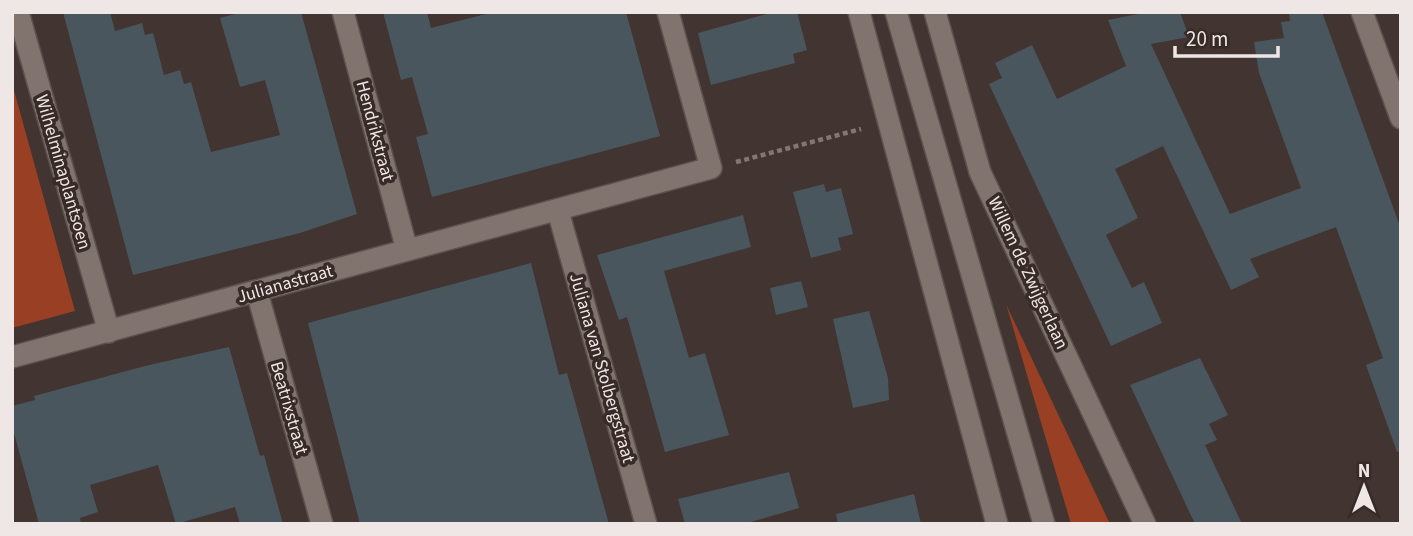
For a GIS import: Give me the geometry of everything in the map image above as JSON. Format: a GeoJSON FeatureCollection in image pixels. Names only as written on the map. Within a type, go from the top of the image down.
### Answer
{"type":"FeatureCollection","features":[{"type":"Feature","properties":{"kind":"street","name":"Wilhelminaplantsoen"},"geometry":{"type":"LineString","coordinates":[[18,12],[109,332]]}},
{"type":"Feature","properties":{"kind":"street","name":"Hendrikstraat"},"geometry":{"type":"LineString","coordinates":[[343,12],[407,250]]}},
{"type":"Feature","properties":{"kind":"street"},"geometry":{"type":"LineString","coordinates":[[667,12],[711,168]]}},
{"type":"Feature","properties":{"kind":"street"},"geometry":{"type":"LineString","coordinates":[[859,12],[997,524]]}},
{"type":"Feature","properties":{"kind":"street"},"geometry":{"type":"LineString","coordinates":[[896,12],[1044,524]]}},
{"type":"Feature","properties":{"kind":"street","name":"Willem de Zwijgerlaan"},"geometry":{"type":"LineString","coordinates":[[935,12],[980,172],[1145,524]]}},
{"type":"Feature","properties":{"kind":"street"},"geometry":{"type":"LineString","coordinates":[[1362,12],[1401,118]]}},
{"type":"Feature","properties":{"kind":"street","name":"Julianastraat"},"geometry":{"type":"LineString","coordinates":[[12,357],[711,168]]}},
{"type":"Feature","properties":{"kind":"street","name":"Juliana van Stolbergstraat"},"geometry":{"type":"LineString","coordinates":[[558,211],[646,524]]}},
{"type":"Feature","properties":{"kind":"street","name":"Beatrixstraat"},"geometry":{"type":"LineString","coordinates":[[257,292],[322,524]]}},
{"type":"Feature","properties":{"kind":"path"},"geometry":{"type":"LineString","coordinates":[[711,168],[861,129]]}},
{"type":"Feature","properties":{"kind":"shaded area"},"geometry":{"type":"Polygon","coordinates":[[[12,83],[75,311],[12,328],[12,83]]]}},
{"type":"Feature","properties":{"kind":"shaded area"},"geometry":{"type":"Polygon","coordinates":[[[1006,304],[1110,524],[1071,524],[1006,304]]]}},
{"type":"Feature","properties":{"kind":"building"},"geometry":{"type":"Polygon","coordinates":[[[63,12],[110,12],[115,31],[142,23],[145,35],[153,33],[164,75],[180,70],[184,84],[191,82],[211,152],[280,135],[265,80],[240,87],[220,18],[242,12],[301,12],[357,214],[300,233],[133,275],[63,12]]]}},
{"type":"Feature","properties":{"kind":"building"},"geometry":{"type":"Polygon","coordinates":[[[383,12],[427,12],[431,28],[494,12],[626,12],[660,136],[432,197],[416,137],[428,134],[412,77],[401,80],[383,12]]]}},
{"type":"Feature","properties":{"kind":"building"},"geometry":{"type":"Polygon","coordinates":[[[774,12],[797,12],[807,50],[793,54],[795,63],[711,85],[698,33],[774,12]]]}},
{"type":"Feature","properties":{"kind":"building"},"geometry":{"type":"Polygon","coordinates":[[[1148,12],[1180,12],[1189,37],[1151,44],[1230,214],[1301,188],[1259,73],[1254,42],[1284,38],[1281,22],[1290,21],[1289,12],[1322,12],[1401,229],[1401,451],[1397,452],[1366,365],[1383,358],[1336,227],[1250,259],[1259,277],[1231,290],[1163,146],[1115,169],[1138,218],[1106,235],[1132,288],[1144,282],[1162,323],[1111,346],[989,84],[1002,78],[995,63],[1032,45],[1057,99],[1126,66],[1108,20],[1148,12]]]}},
{"type":"Feature","properties":{"kind":"building"},"geometry":{"type":"Polygon","coordinates":[[[824,184],[826,192],[841,188],[853,234],[838,238],[841,250],[811,258],[793,192],[824,184]]]}},
{"type":"Feature","properties":{"kind":"building"},"geometry":{"type":"Polygon","coordinates":[[[743,215],[751,247],[664,271],[689,358],[705,353],[729,435],[665,452],[627,317],[619,320],[597,255],[743,215]]]}},
{"type":"Feature","properties":{"kind":"building"},"geometry":{"type":"Polygon","coordinates":[[[531,263],[559,375],[567,373],[609,524],[360,524],[308,323],[531,263]]]}},
{"type":"Feature","properties":{"kind":"building"},"geometry":{"type":"Polygon","coordinates":[[[801,281],[808,307],[776,315],[770,288],[801,281]]]}},
{"type":"Feature","properties":{"kind":"building"},"geometry":{"type":"Polygon","coordinates":[[[869,311],[888,378],[889,400],[853,408],[833,319],[869,311]]]}},
{"type":"Feature","properties":{"kind":"building"},"geometry":{"type":"Polygon","coordinates":[[[229,347],[260,456],[264,455],[283,524],[240,524],[235,507],[176,524],[158,465],[90,485],[98,512],[80,518],[81,524],[39,524],[12,426],[12,406],[35,400],[34,396],[229,347]]]}},
{"type":"Feature","properties":{"kind":"building"},"geometry":{"type":"Polygon","coordinates":[[[1200,358],[1228,415],[1209,424],[1217,440],[1205,445],[1242,524],[1195,524],[1130,385],[1200,358]]]}},
{"type":"Feature","properties":{"kind":"building"},"geometry":{"type":"Polygon","coordinates":[[[789,472],[799,508],[744,524],[685,524],[678,499],[789,472]]]}},
{"type":"Feature","properties":{"kind":"building"},"geometry":{"type":"Polygon","coordinates":[[[914,494],[921,524],[838,524],[836,514],[914,494]]]}}]}
